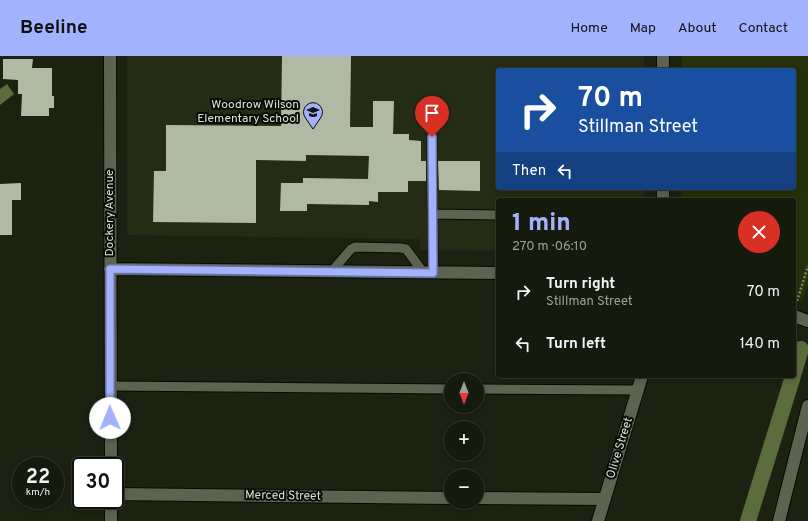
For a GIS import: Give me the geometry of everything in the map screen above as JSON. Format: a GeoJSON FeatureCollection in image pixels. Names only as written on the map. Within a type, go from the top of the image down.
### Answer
{"type":"FeatureCollection","features":[{"type":"Feature","properties":{"kind":"street","name":"Dockery Avenue"},"geometry":{"type":"LineString","coordinates":[[110,56],[111,457]]}},
{"type":"Feature","properties":{"kind":"street"},"geometry":{"type":"LineString","coordinates":[[663,56],[663,68]]}},
{"type":"Feature","properties":{"kind":"street"},"geometry":{"type":"LineString","coordinates":[[110,269],[496,273]]}},
{"type":"Feature","properties":{"kind":"street"},"geometry":{"type":"LineString","coordinates":[[796,317],[808,321]]}},
{"type":"Feature","properties":{"kind":"street","name":"Olive Street"},"geometry":{"type":"LineString","coordinates":[[598,521],[641,378]]}},
{"type":"Feature","properties":{"kind":"street"},"geometry":{"type":"LineString","coordinates":[[779,521],[808,406]]}},
{"type":"Feature","properties":{"kind":"street","name":"Merced Street"},"geometry":{"type":"LineString","coordinates":[[124,494],[444,498]]}},
{"type":"Feature","properties":{"kind":"street"},"geometry":{"type":"LineString","coordinates":[[484,498],[604,499]]}},
{"type":"Feature","properties":{"kind":"street"},"geometry":{"type":"LineString","coordinates":[[111,509],[111,521]]}},
{"type":"Feature","properties":{"kind":"lane"},"geometry":{"type":"LineString","coordinates":[[428,272],[433,214],[432,137]]}},
{"type":"Feature","properties":{"kind":"lane"},"geometry":{"type":"LineString","coordinates":[[433,214],[496,215]]}},
{"type":"Feature","properties":{"kind":"lane"},"geometry":{"type":"LineString","coordinates":[[332,271],[351,249],[359,247],[406,249],[428,272]]}},
{"type":"Feature","properties":{"kind":"lane"},"geometry":{"type":"LineString","coordinates":[[110,386],[444,388]]}},
{"type":"Feature","properties":{"kind":"lane"},"geometry":{"type":"LineString","coordinates":[[484,389],[638,390]]}},
{"type":"Feature","properties":{"kind":"path"},"geometry":{"type":"LineString","coordinates":[[797,301],[808,266]]}},
{"type":"Feature","properties":{"kind":"shaded area","name":"Woodrow Wilson Elementary School"},"geometry":{"type":"Polygon","coordinates":[[[127,56],[644,56],[644,68],[496,68],[496,190],[644,190],[644,198],[496,198],[496,251],[420,250],[420,239],[127,235],[127,56]]]}},
{"type":"Feature","properties":{"kind":"shaded area"},"geometry":{"type":"Polygon","coordinates":[[[682,56],[808,56],[808,285],[802,302],[796,300],[796,198],[681,198],[681,190],[796,190],[796,68],[682,68],[682,56]]]}},
{"type":"Feature","properties":{"kind":"shaded area"},"geometry":{"type":"Polygon","coordinates":[[[7,84],[14,94],[0,105],[0,89],[7,84]]]}},
{"type":"Feature","properties":{"kind":"building"},"geometry":{"type":"Polygon","coordinates":[[[282,56],[351,56],[350,127],[373,127],[373,101],[394,101],[393,134],[409,134],[409,140],[421,141],[421,161],[426,161],[426,181],[408,181],[408,192],[378,192],[378,202],[369,201],[369,205],[307,204],[307,211],[280,211],[281,183],[303,183],[303,178],[368,179],[369,156],[306,155],[306,161],[256,160],[256,223],[153,222],[154,171],[166,171],[166,125],[281,126],[282,56]]]}},
{"type":"Feature","properties":{"kind":"building"},"geometry":{"type":"Polygon","coordinates":[[[3,59],[33,59],[32,68],[52,68],[52,96],[54,96],[54,108],[49,108],[49,116],[21,116],[22,94],[18,94],[18,80],[3,79],[3,59]]]}},
{"type":"Feature","properties":{"kind":"building"},"geometry":{"type":"Polygon","coordinates":[[[438,161],[480,161],[480,191],[439,190],[438,161]]]}},
{"type":"Feature","properties":{"kind":"building"},"geometry":{"type":"Polygon","coordinates":[[[21,183],[21,200],[12,200],[12,235],[0,235],[0,184],[21,183]]]}},
{"type":"Feature","properties":{"kind":"waterway"},"geometry":{"type":"LineString","coordinates":[[796,365],[801,349]]}},
{"type":"Feature","properties":{"kind":"waterway"},"geometry":{"type":"LineString","coordinates":[[748,521],[792,378]]}},
{"type":"Feature","properties":{"kind":"place","name":"Woodrow Wilson Elementary School"},"geometry":{"type":"Point","coordinates":[313,129]}},
{"type":"Feature","properties":{"kind":"route"},"geometry":{"type":"LineString","coordinates":[[110,418],[110,269],[433,273],[432,137]]}}]}
